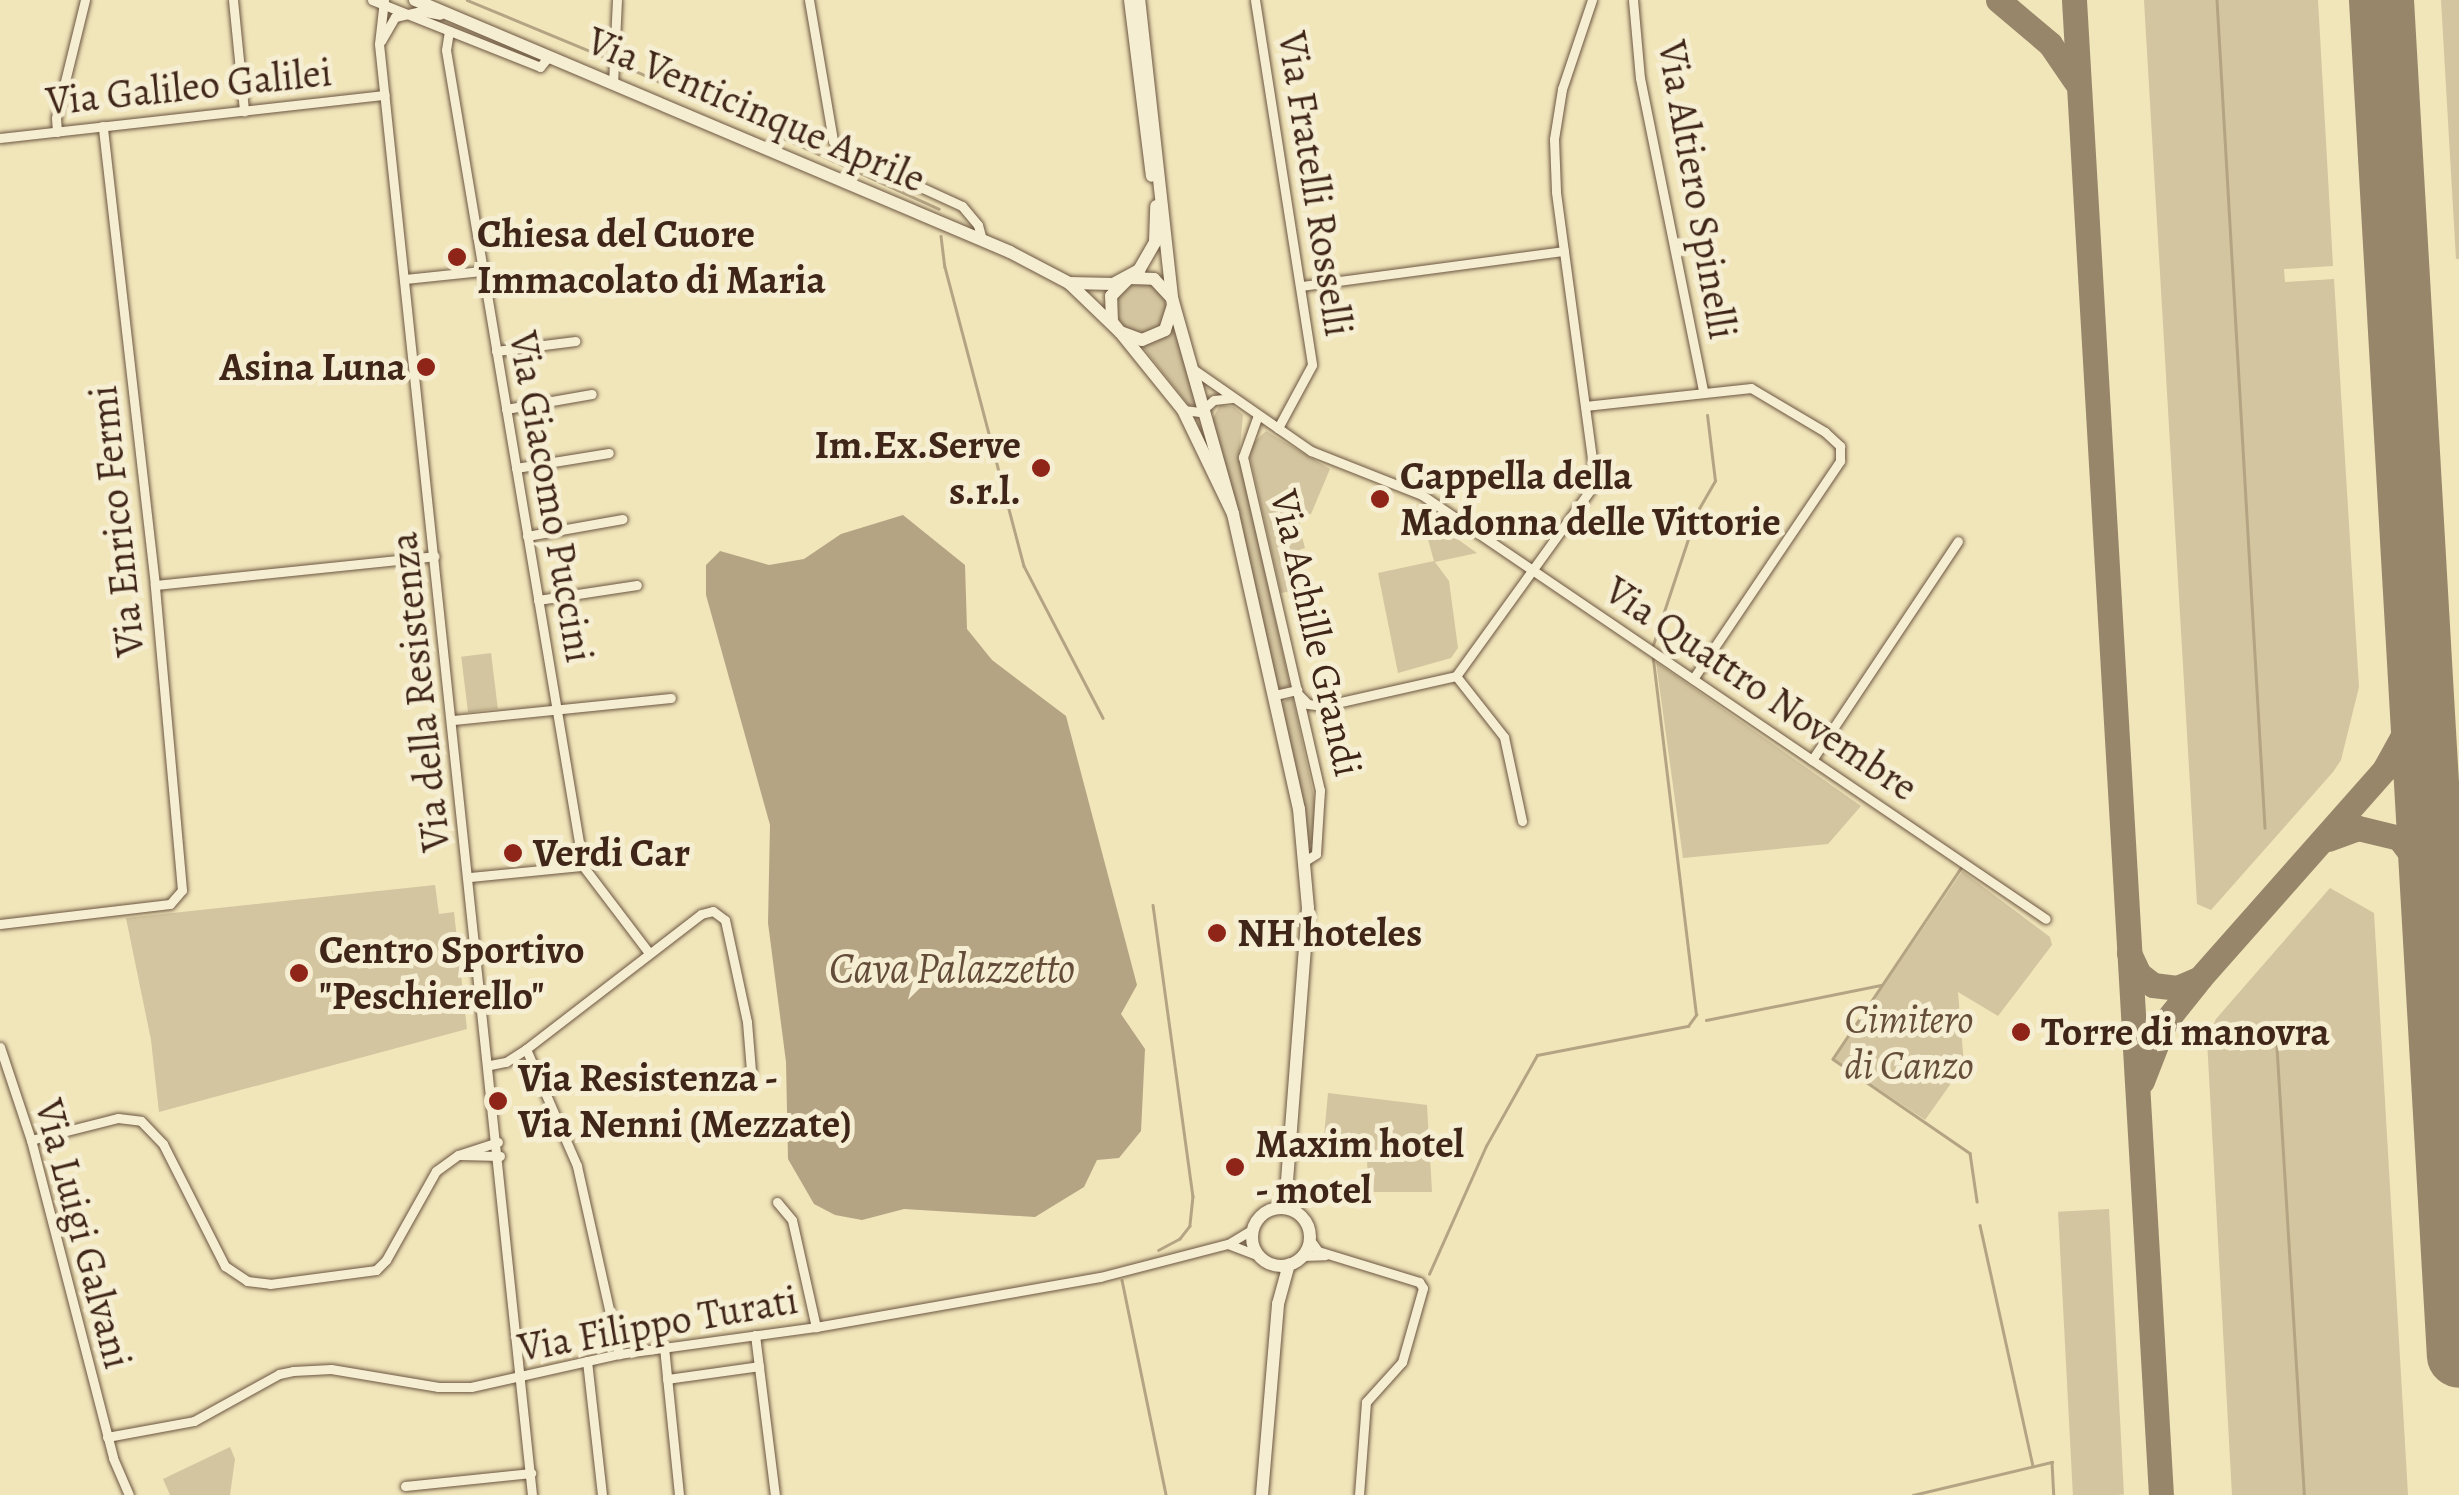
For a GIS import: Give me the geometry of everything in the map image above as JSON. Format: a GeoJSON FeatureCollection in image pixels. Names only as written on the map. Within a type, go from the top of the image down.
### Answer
{"type":"FeatureCollection","features":[{"type":"Feature","properties":{"kind":"main road","name":"Via Venticinque Aprile"},"geometry":{"type":"LineString","coordinates":[[415,0],[544,62],[614,84],[982,240],[1068,284],[1119,331]]}},
{"type":"Feature","properties":{"kind":"main road"},"geometry":{"type":"LineString","coordinates":[[1124,282],[1152,278],[1166,287],[1173,304],[1168,326],[1155,337],[1138,340],[1119,331],[1109,307],[1114,292],[1152,251],[1157,220],[1130,0]]}},
{"type":"Feature","properties":{"kind":"main road","name":"Via Achille Grandi"},"geometry":{"type":"LineString","coordinates":[[1139,0],[1173,304],[1233,514],[1299,809],[1308,928],[1287,1184],[1292,1210],[1306,1222],[1310,1240]]}},
{"type":"Feature","properties":{"kind":"main road","name":"Via Venticinque Aprile"},"geometry":{"type":"LineString","coordinates":[[1068,284],[1096,287],[1124,282]]}},
{"type":"Feature","properties":{"kind":"main road","name":"Via Achille Grandi"},"geometry":{"type":"LineString","coordinates":[[1119,331],[1182,410],[1233,514]]}},
{"type":"Feature","properties":{"kind":"main road","name":"Via Achille Grandi"},"geometry":{"type":"LineString","coordinates":[[1253,1229],[1262,1215],[1276,1208],[1287,1184]]}},
{"type":"Feature","properties":{"kind":"main road"},"geometry":{"type":"LineString","coordinates":[[1276,1208],[1292,1210]]}},
{"type":"Feature","properties":{"kind":"main road"},"geometry":{"type":"LineString","coordinates":[[1253,1229],[1252,1243],[1265,1260],[1278,1304]]}},
{"type":"Feature","properties":{"kind":"main road"},"geometry":{"type":"LineString","coordinates":[[1265,1260],[1289,1264],[1302,1256],[1310,1240]]}},
{"type":"Feature","properties":{"kind":"main road"},"geometry":{"type":"LineString","coordinates":[[1262,1495],[1278,1304],[1289,1264]]}},
{"type":"Feature","properties":{"kind":"street"},"geometry":{"type":"LineString","coordinates":[[57,132],[56,118],[85,0]]}},
{"type":"Feature","properties":{"kind":"street"},"geometry":{"type":"LineString","coordinates":[[234,0],[244,111]]}},
{"type":"Feature","properties":{"kind":"street"},"geometry":{"type":"LineString","coordinates":[[372,0],[448,31],[544,62]]}},
{"type":"Feature","properties":{"kind":"street"},"geometry":{"type":"LineString","coordinates":[[614,84],[617,0]]}},
{"type":"Feature","properties":{"kind":"street"},"geometry":{"type":"LineString","coordinates":[[809,0],[833,141],[848,154],[962,206],[978,225],[982,240]]}},
{"type":"Feature","properties":{"kind":"street","name":"Via Fratelli Rosselli"},"geometry":{"type":"LineString","coordinates":[[1255,0],[1312,365],[1278,428]]}},
{"type":"Feature","properties":{"kind":"street"},"geometry":{"type":"LineString","coordinates":[[1275,695],[1297,692],[1308,704],[1323,706],[1456,676],[1592,482],[1554,178],[1555,123],[1592,0]]}},
{"type":"Feature","properties":{"kind":"street","name":"Via Altiero Spinelli"},"geometry":{"type":"LineString","coordinates":[[1632,0],[1640,78],[1703,391]]}},
{"type":"Feature","properties":{"kind":"street","name":"Via della Resistenza"},"geometry":{"type":"LineString","coordinates":[[383,2],[380,44],[385,95],[500,1156],[532,1495]]}},
{"type":"Feature","properties":{"kind":"street"},"geometry":{"type":"LineString","coordinates":[[380,44],[392,20],[407,14],[420,11],[458,18]]}},
{"type":"Feature","properties":{"kind":"street","name":"Via Giacomo Puccini"},"geometry":{"type":"LineString","coordinates":[[448,31],[446,50],[459,133],[583,866],[648,953]]}},
{"type":"Feature","properties":{"kind":"street","name":"Via Galileo Galilei"},"geometry":{"type":"LineString","coordinates":[[0,138],[385,95]]}},
{"type":"Feature","properties":{"kind":"street","name":"Via Enrico Fermi"},"geometry":{"type":"LineString","coordinates":[[0,924],[170,904],[178,899],[183,879],[155,585],[103,126]]}},
{"type":"Feature","properties":{"kind":"street"},"geometry":{"type":"LineString","coordinates":[[1301,286],[1564,251]]}},
{"type":"Feature","properties":{"kind":"street"},"geometry":{"type":"LineString","coordinates":[[405,279],[482,271]]}},
{"type":"Feature","properties":{"kind":"street"},"geometry":{"type":"LineString","coordinates":[[496,352],[576,341]]}},
{"type":"Feature","properties":{"kind":"street","name":"Via Quattro Novembre"},"geometry":{"type":"LineString","coordinates":[[1191,367],[1320,456],[1422,496],[2046,919]]}},
{"type":"Feature","properties":{"kind":"street"},"geometry":{"type":"LineString","coordinates":[[1585,406],[1745,388],[1765,392],[1836,441],[1840,462],[1693,679]]}},
{"type":"Feature","properties":{"kind":"street"},"geometry":{"type":"LineString","coordinates":[[506,408],[592,394]]}},
{"type":"Feature","properties":{"kind":"street"},"geometry":{"type":"LineString","coordinates":[[1182,410],[1196,412],[1217,398],[1232,398]]}},
{"type":"Feature","properties":{"kind":"street","name":"Via Achille Grandi"},"geometry":{"type":"LineString","coordinates":[[1258,415],[1244,457],[1320,804],[1316,854],[1305,861]]}},
{"type":"Feature","properties":{"kind":"street"},"geometry":{"type":"LineString","coordinates":[[516,468],[609,452]]}},
{"type":"Feature","properties":{"kind":"street"},"geometry":{"type":"LineString","coordinates":[[527,536],[622,519]]}},
{"type":"Feature","properties":{"kind":"street"},"geometry":{"type":"LineString","coordinates":[[1812,760],[1958,541]]}},
{"type":"Feature","properties":{"kind":"street"},"geometry":{"type":"LineString","coordinates":[[155,585],[435,556]]}},
{"type":"Feature","properties":{"kind":"street"},"geometry":{"type":"LineString","coordinates":[[538,600],[637,584]]}},
{"type":"Feature","properties":{"kind":"street"},"geometry":{"type":"LineString","coordinates":[[1456,676],[1504,737],[1522,821]]}},
{"type":"Feature","properties":{"kind":"street"},"geometry":{"type":"LineString","coordinates":[[453,720],[671,698]]}},
{"type":"Feature","properties":{"kind":"street"},"geometry":{"type":"LineString","coordinates":[[1305,725],[1323,706]]}},
{"type":"Feature","properties":{"kind":"street"},"geometry":{"type":"LineString","coordinates":[[470,876],[583,866]]}},
{"type":"Feature","properties":{"kind":"street"},"geometry":{"type":"LineString","coordinates":[[490,1065],[506,1062],[526,1049],[700,914],[712,910],[725,920],[747,1022],[752,1071]]}},
{"type":"Feature","properties":{"kind":"street","name":"Via Luigi Galvani"},"geometry":{"type":"LineString","coordinates":[[0,1046],[31,1140],[107,1437],[129,1495]]}},
{"type":"Feature","properties":{"kind":"street"},"geometry":{"type":"LineString","coordinates":[[526,1049],[577,1166],[619,1354]]}},
{"type":"Feature","properties":{"kind":"street"},"geometry":{"type":"LineString","coordinates":[[31,1140],[118,1118],[140,1121],[163,1144],[224,1266],[257,1284],[376,1270],[436,1172],[458,1155],[498,1142]]}},
{"type":"Feature","properties":{"kind":"street"},"geometry":{"type":"LineString","coordinates":[[458,1155],[500,1156]]}},
{"type":"Feature","properties":{"kind":"street"},"geometry":{"type":"LineString","coordinates":[[778,1202],[792,1220],[816,1327]]}},
{"type":"Feature","properties":{"kind":"street","name":"Via Filippo Turati"},"geometry":{"type":"LineString","coordinates":[[107,1437],[194,1421],[279,1374],[331,1369],[451,1389],[523,1378],[619,1354],[816,1327],[1100,1276],[1228,1244],[1253,1229]]}},
{"type":"Feature","properties":{"kind":"street"},"geometry":{"type":"LineString","coordinates":[[1310,1240],[1327,1254]]}},
{"type":"Feature","properties":{"kind":"street"},"geometry":{"type":"LineString","coordinates":[[1228,1244],[1265,1260]]}},
{"type":"Feature","properties":{"kind":"street"},"geometry":{"type":"LineString","coordinates":[[1302,1256],[1327,1254],[1419,1282],[1423,1290],[1402,1362],[1366,1402],[1358,1495]]}},
{"type":"Feature","properties":{"kind":"street"},"geometry":{"type":"LineString","coordinates":[[755,1335],[775,1495]]}},
{"type":"Feature","properties":{"kind":"street"},"geometry":{"type":"LineString","coordinates":[[664,1348],[679,1495]]}},
{"type":"Feature","properties":{"kind":"street"},"geometry":{"type":"LineString","coordinates":[[587,1361],[602,1495]]}},
{"type":"Feature","properties":{"kind":"street"},"geometry":{"type":"LineString","coordinates":[[667,1379],[759,1366]]}},
{"type":"Feature","properties":{"kind":"street"},"geometry":{"type":"LineString","coordinates":[[405,1486],[530,1473]]}},
{"type":"Feature","properties":{"kind":"green space"},"geometry":{"type":"Polygon","coordinates":[[[2144,0],[2318,0],[2333,266],[2284,269],[2285,282],[2334,279],[2359,687],[2341,760],[2211,910],[2197,904],[2144,0]]]}},
{"type":"Feature","properties":{"kind":"green space"},"geometry":{"type":"Polygon","coordinates":[[[2441,0],[2459,0],[2459,259],[2456,259],[2441,0]]]}},
{"type":"Feature","properties":{"kind":"green space"},"geometry":{"type":"Polygon","coordinates":[[[1141,283],[1159,290],[1166,308],[1159,326],[1141,333],[1123,326],[1116,308],[1123,290],[1141,283]]]}},
{"type":"Feature","properties":{"kind":"green space"},"geometry":{"type":"Polygon","coordinates":[[[1172,331],[1197,405],[1189,406],[1143,347],[1172,331]]]}},
{"type":"Feature","properties":{"kind":"green space"},"geometry":{"type":"Polygon","coordinates":[[[1220,405],[1234,407],[1243,415],[1239,457],[1290,685],[1283,690],[1278,687],[1212,420],[1220,405]]]}},
{"type":"Feature","properties":{"kind":"green space"},"geometry":{"type":"Polygon","coordinates":[[[1266,431],[1330,469],[1311,514],[1299,514],[1300,527],[1293,529],[1295,538],[1302,537],[1305,548],[1299,550],[1312,587],[1281,593],[1250,457],[1251,445],[1266,431]]]}},
{"type":"Feature","properties":{"kind":"green space"},"geometry":{"type":"Polygon","coordinates":[[[1418,504],[1459,531],[1456,538],[1477,553],[1435,562],[1449,581],[1458,648],[1451,658],[1398,673],[1378,573],[1434,561],[1418,504]]]}},
{"type":"Feature","properties":{"kind":"green space"},"geometry":{"type":"Polygon","coordinates":[[[491,653],[498,709],[468,712],[461,657],[491,653]]]}},
{"type":"Feature","properties":{"kind":"green space"},"geometry":{"type":"Polygon","coordinates":[[[1656,662],[1861,806],[1828,844],[1683,858],[1656,662]]]}},
{"type":"Feature","properties":{"kind":"green space"},"geometry":{"type":"Polygon","coordinates":[[[1293,699],[1314,797],[1315,844],[1309,844],[1282,704],[1293,699]]]}},
{"type":"Feature","properties":{"kind":"green space","name":"Cimitero di Canzo"},"geometry":{"type":"Polygon","coordinates":[[[1962,871],[2050,937],[2052,945],[1998,1016],[1958,992],[1964,1065],[1925,1120],[1834,1059],[1962,871]]]}},
{"type":"Feature","properties":{"kind":"green space","name":"Centro Sportivo \"Peschierello\""},"geometry":{"type":"Polygon","coordinates":[[[435,885],[439,914],[454,912],[467,1029],[159,1112],[151,1040],[126,918],[435,885]]]}},
{"type":"Feature","properties":{"kind":"green space"},"geometry":{"type":"Polygon","coordinates":[[[2330,888],[2374,913],[2408,1495],[2232,1495],[2207,1040],[2216,1019],[2330,888]]]}},
{"type":"Feature","properties":{"kind":"green space"},"geometry":{"type":"Polygon","coordinates":[[[1328,1093],[1427,1105],[1432,1192],[1368,1192],[1367,1156],[1323,1147],[1328,1093]]]}},
{"type":"Feature","properties":{"kind":"green space"},"geometry":{"type":"Polygon","coordinates":[[[2109,1209],[2124,1495],[2073,1495],[2058,1212],[2109,1209]]]}},
{"type":"Feature","properties":{"kind":"green space"},"geometry":{"type":"Polygon","coordinates":[[[230,1447],[235,1459],[230,1495],[170,1495],[163,1479],[230,1447]]]}},
{"type":"Feature","properties":{"kind":"water","name":"Cava Palazzetto"},"geometry":{"type":"Polygon","coordinates":[[[903,515],[965,565],[967,629],[992,660],[1066,716],[1137,985],[1121,1014],[1145,1049],[1141,1131],[1119,1158],[1097,1160],[1084,1187],[1035,1217],[904,1209],[862,1220],[835,1215],[814,1204],[788,1159],[786,1062],[768,923],[770,825],[706,595],[706,565],[720,551],[769,565],[804,559],[841,534],[903,515]]]}},
{"type":"Feature","properties":{"kind":"waterway"},"geometry":{"type":"LineString","coordinates":[[467,0],[607,58]]}},
{"type":"Feature","properties":{"kind":"waterway"},"geometry":{"type":"LineString","coordinates":[[2217,0],[2265,828]]}},
{"type":"Feature","properties":{"kind":"waterway"},"geometry":{"type":"LineString","coordinates":[[631,69],[939,209]]}},
{"type":"Feature","properties":{"kind":"waterway"},"geometry":{"type":"LineString","coordinates":[[941,236],[945,267],[1024,566],[1103,718]]}},
{"type":"Feature","properties":{"kind":"waterway"},"geometry":{"type":"LineString","coordinates":[[1653,645],[1697,512],[1715,481],[1707,415]]}},
{"type":"Feature","properties":{"kind":"waterway"},"geometry":{"type":"LineString","coordinates":[[1429,1274],[1486,1146],[1537,1055],[1688,1026],[1696,1015],[1652,653]]}},
{"type":"Feature","properties":{"kind":"waterway"},"geometry":{"type":"LineString","coordinates":[[1962,867],[1833,1059],[1970,1153],[1977,1201]]}},
{"type":"Feature","properties":{"kind":"waterway"},"geometry":{"type":"LineString","coordinates":[[1153,905],[1193,1196],[1190,1226],[1180,1239],[1159,1250]]}},
{"type":"Feature","properties":{"kind":"waterway"},"geometry":{"type":"LineString","coordinates":[[1706,1020],[1881,985]]}},
{"type":"Feature","properties":{"kind":"waterway"},"geometry":{"type":"LineString","coordinates":[[2276,1031],[2304,1495]]}},
{"type":"Feature","properties":{"kind":"waterway"},"geometry":{"type":"LineString","coordinates":[[1980,1225],[2033,1466]]}},
{"type":"Feature","properties":{"kind":"waterway"},"geometry":{"type":"LineString","coordinates":[[1122,1280],[1166,1495]]}},
{"type":"Feature","properties":{"kind":"waterway"},"geometry":{"type":"LineString","coordinates":[[1913,1495],[2052,1462],[2054,1495]]}},
{"type":"Feature","properties":{"kind":"taxiway"},"geometry":{"type":"LineString","coordinates":[[1998,0],[2050,44],[2076,82]]}},
{"type":"Feature","properties":{"kind":"taxiway"},"geometry":{"type":"LineString","coordinates":[[2074,0],[2161,1495]]}},
{"type":"Feature","properties":{"kind":"taxiway"},"geometry":{"type":"LineString","coordinates":[[2129,953],[2139,974],[2153,985],[2177,988],[2200,978],[2384,770],[2402,738],[2419,665]]}},
{"type":"Feature","properties":{"kind":"taxiway"},"geometry":{"type":"LineString","coordinates":[[2328,839],[2358,828],[2399,838],[2418,863],[2433,903]]}},
{"type":"Feature","properties":{"kind":"taxiway"},"geometry":{"type":"LineString","coordinates":[[2142,1081],[2165,1022],[2197,982]]}},
{"type":"Feature","properties":{"kind":"runway"},"geometry":{"type":"LineString","coordinates":[[2381,0],[2459,1355]]}},
{"type":"Feature","properties":{"kind":"place","name":"Chiesa del Cuore Immacolato di Maria"},"geometry":{"type":"Point","coordinates":[457,257]}},
{"type":"Feature","properties":{"kind":"place","name":"Asina Luna"},"geometry":{"type":"Point","coordinates":[426,367]}},
{"type":"Feature","properties":{"kind":"place","name":"Im.Ex.Serve s.r.l."},"geometry":{"type":"Point","coordinates":[1041,468]}},
{"type":"Feature","properties":{"kind":"place","name":"Cappella della Madonna delle Vittorie"},"geometry":{"type":"Point","coordinates":[1380,499]}},
{"type":"Feature","properties":{"kind":"place","name":"Verdi Car"},"geometry":{"type":"Point","coordinates":[513,853]}},
{"type":"Feature","properties":{"kind":"place","name":"NH hoteles"},"geometry":{"type":"Point","coordinates":[1217,933]}},
{"type":"Feature","properties":{"kind":"place","name":"Centro Sportivo \"Peschierello\""},"geometry":{"type":"Point","coordinates":[299,973]}},
{"type":"Feature","properties":{"kind":"place","name":"Torre di manovra"},"geometry":{"type":"Point","coordinates":[2021,1032]}},
{"type":"Feature","properties":{"kind":"place","name":"Via Resistenza - Via Nenni (Mezzate)"},"geometry":{"type":"Point","coordinates":[498,1101]}},
{"type":"Feature","properties":{"kind":"place","name":"Maxim hotel - motel"},"geometry":{"type":"Point","coordinates":[1235,1167]}}]}
